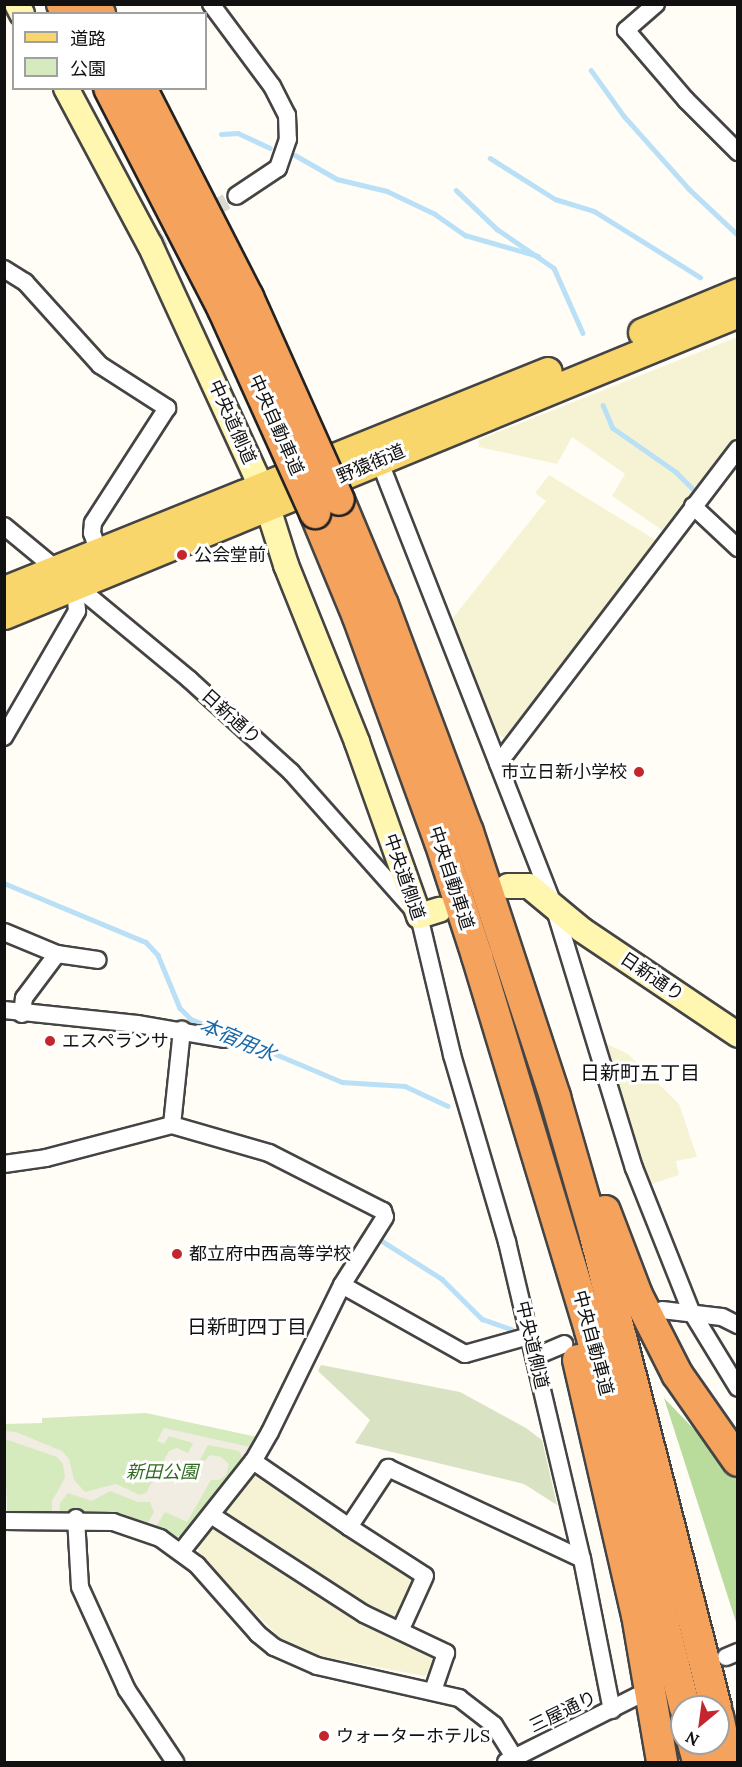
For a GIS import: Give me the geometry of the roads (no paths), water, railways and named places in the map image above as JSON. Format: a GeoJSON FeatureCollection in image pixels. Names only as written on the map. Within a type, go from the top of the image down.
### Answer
{"type":"FeatureCollection","features":[{"type":"Feature","properties":{"kind":"highway","name":"中央自動車道"},"geometry":{"type":"LineString","coordinates":[[110,90],[391,627],[509,956],[595,1236],[713,1695]]}},
{"type":"Feature","properties":{"kind":"highway","name":"中央自動車道"},"geometry":{"type":"LineString","coordinates":[[142,90],[248,297],[327,506],[370,651],[477,956],[590,1330],[682,1695]]}},
{"type":"Feature","properties":{"kind":"highway"},"geometry":{"type":"LineString","coordinates":[[477,956],[546,1224],[637,1615],[662,1762]]}},
{"type":"Feature","properties":{"kind":"highway"},"geometry":{"type":"LineString","coordinates":[[509,956],[637,1295],[681,1381],[738,1461]]}},
{"type":"Feature","properties":{"kind":"main road","name":"野猿街道"},"geometry":{"type":"LineString","coordinates":[[4,615],[75,587],[264,497],[738,292]]}},
{"type":"Feature","properties":{"kind":"main road","name":"野猿街道"},"geometry":{"type":"LineString","coordinates":[[4,590],[99,552],[379,460],[738,313]]}},
{"type":"Feature","properties":{"kind":"street"},"geometry":{"type":"LineString","coordinates":[[211,4],[272,86],[286,115],[288,139],[278,168],[236,196]]}},
{"type":"Feature","properties":{"kind":"street"},"geometry":{"type":"LineString","coordinates":[[656,4],[626,30],[686,100],[738,152]]}},
{"type":"Feature","properties":{"kind":"street","name":"中央道側道"},"geometry":{"type":"LineString","coordinates":[[67,90],[150,245],[264,497],[429,913],[582,1559],[612,1710]]}},
{"type":"Feature","properties":{"kind":"street"},"geometry":{"type":"LineString","coordinates":[[4,269],[26,282],[100,365],[167,408],[93,523],[92,534],[99,552]]}},
{"type":"Feature","properties":{"kind":"street"},"geometry":{"type":"LineString","coordinates":[[498,764],[738,449]]}},
{"type":"Feature","properties":{"kind":"street"},"geometry":{"type":"LineString","coordinates":[[379,460],[555,910],[634,1168],[691,1311],[738,1388]]}},
{"type":"Feature","properties":{"kind":"street"},"geometry":{"type":"LineString","coordinates":[[693,506],[738,548]]}},
{"type":"Feature","properties":{"kind":"street","name":"日新通り"},"geometry":{"type":"LineString","coordinates":[[4,526],[190,680],[291,772],[429,913]]}},
{"type":"Feature","properties":{"kind":"street"},"geometry":{"type":"LineString","coordinates":[[4,737],[77,611],[75,587]]}},
{"type":"Feature","properties":{"kind":"street","name":"日新通り"},"geometry":{"type":"LineString","coordinates":[[508,886],[529,886],[555,910],[738,1035]]}},
{"type":"Feature","properties":{"kind":"street"},"geometry":{"type":"LineString","coordinates":[[4,932],[57,954],[98,960]]}},
{"type":"Feature","properties":{"kind":"street"},"geometry":{"type":"LineString","coordinates":[[22,1014],[24,998],[57,954]]}},
{"type":"Feature","properties":{"kind":"street"},"geometry":{"type":"LineString","coordinates":[[4,1010],[22,1014],[182,1030],[224,1039]]}},
{"type":"Feature","properties":{"kind":"street"},"geometry":{"type":"LineString","coordinates":[[172,1125],[182,1030]]}},
{"type":"Feature","properties":{"kind":"street"},"geometry":{"type":"LineString","coordinates":[[4,1164],[46,1158],[172,1125],[269,1153],[383,1211],[385,1217],[342,1285],[253,1461],[181,1552]]}},
{"type":"Feature","properties":{"kind":"street"},"geometry":{"type":"LineString","coordinates":[[342,1285],[465,1354],[529,1336]]}},
{"type":"Feature","properties":{"kind":"street"},"geometry":{"type":"LineString","coordinates":[[665,1317],[691,1311],[722,1317],[738,1325]]}},
{"type":"Feature","properties":{"kind":"street"},"geometry":{"type":"LineString","coordinates":[[534,1357],[564,1348]]}},
{"type":"Feature","properties":{"kind":"street"},"geometry":{"type":"LineString","coordinates":[[253,1461],[425,1576],[400,1631]]}},
{"type":"Feature","properties":{"kind":"street"},"geometry":{"type":"LineString","coordinates":[[349,1527],[388,1468],[582,1559]]}},
{"type":"Feature","properties":{"kind":"street"},"geometry":{"type":"LineString","coordinates":[[211,1515],[364,1614],[446,1653],[433,1690]]}},
{"type":"Feature","properties":{"kind":"street"},"geometry":{"type":"LineString","coordinates":[[75,1518],[80,1587],[127,1690],[175,1762]]}},
{"type":"Feature","properties":{"kind":"street"},"geometry":{"type":"LineString","coordinates":[[4,1521],[75,1518],[134,1526],[181,1552],[258,1634],[294,1658],[459,1698],[494,1725],[510,1760]]}},
{"type":"Feature","properties":{"kind":"street","name":"三屋通り"},"geometry":{"type":"LineString","coordinates":[[510,1760],[637,1696]]}},
{"type":"Feature","properties":{"kind":"waterway"},"geometry":{"type":"LineString","coordinates":[[591,70],[624,116],[689,189],[738,235]]}},
{"type":"Feature","properties":{"kind":"waterway"},"geometry":{"type":"LineString","coordinates":[[221,134],[238,133],[270,148]]}},
{"type":"Feature","properties":{"kind":"waterway"},"geometry":{"type":"LineString","coordinates":[[295,155],[337,179],[387,191],[435,214],[465,235],[538,256]]}},
{"type":"Feature","properties":{"kind":"waterway"},"geometry":{"type":"LineString","coordinates":[[490,158],[555,199],[594,211],[700,277]]}},
{"type":"Feature","properties":{"kind":"waterway"},"geometry":{"type":"LineString","coordinates":[[456,190],[497,229],[554,268],[583,333]]}},
{"type":"Feature","properties":{"kind":"waterway"},"geometry":{"type":"LineString","coordinates":[[603,405],[613,428],[676,472],[692,488]]}},
{"type":"Feature","properties":{"kind":"waterway","name":"本宿用水"},"geometry":{"type":"LineString","coordinates":[[4,883],[146,942],[158,955],[180,1008],[191,1019],[220,1031]]}},
{"type":"Feature","properties":{"kind":"waterway","name":"本宿用水"},"geometry":{"type":"LineString","coordinates":[[228,1034],[342,1082],[405,1086],[448,1106]]}},
{"type":"Feature","properties":{"kind":"waterway"},"geometry":{"type":"LineString","coordinates":[[382,1241],[442,1279],[482,1319],[511,1329]]}},
{"type":"Feature","properties":{"kind":"tunnel"},"geometry":{"type":"LineString","coordinates":[[150,245],[236,196]]}},
{"type":"Feature","properties":{"kind":"place","name":"公会堂前"},"geometry":{"type":"Point","coordinates":[182,555]}},
{"type":"Feature","properties":{"kind":"place","name":"市立日新小学校"},"geometry":{"type":"Point","coordinates":[639,772]}},
{"type":"Feature","properties":{"kind":"place","name":"エスペランサ"},"geometry":{"type":"Point","coordinates":[50,1041]}},
{"type":"Feature","properties":{"kind":"place","name":"都立府中西高等学校"},"geometry":{"type":"Point","coordinates":[177,1254]}},
{"type":"Feature","properties":{"kind":"place","name":"ウォーターホテルS"},"geometry":{"type":"Point","coordinates":[324,1736]}},
{"type":"Feature","properties":{"kind":"district","name":"日新町五丁目"},"geometry":{"type":"Point","coordinates":[640,1072]}},
{"type":"Feature","properties":{"kind":"district","name":"日新町四丁目"},"geometry":{"type":"Point","coordinates":[247,1326]}},
{"type":"Feature","properties":{"kind":"park label","name":"新田公園"},"geometry":{"type":"Point","coordinates":[162,1472]}}]}
